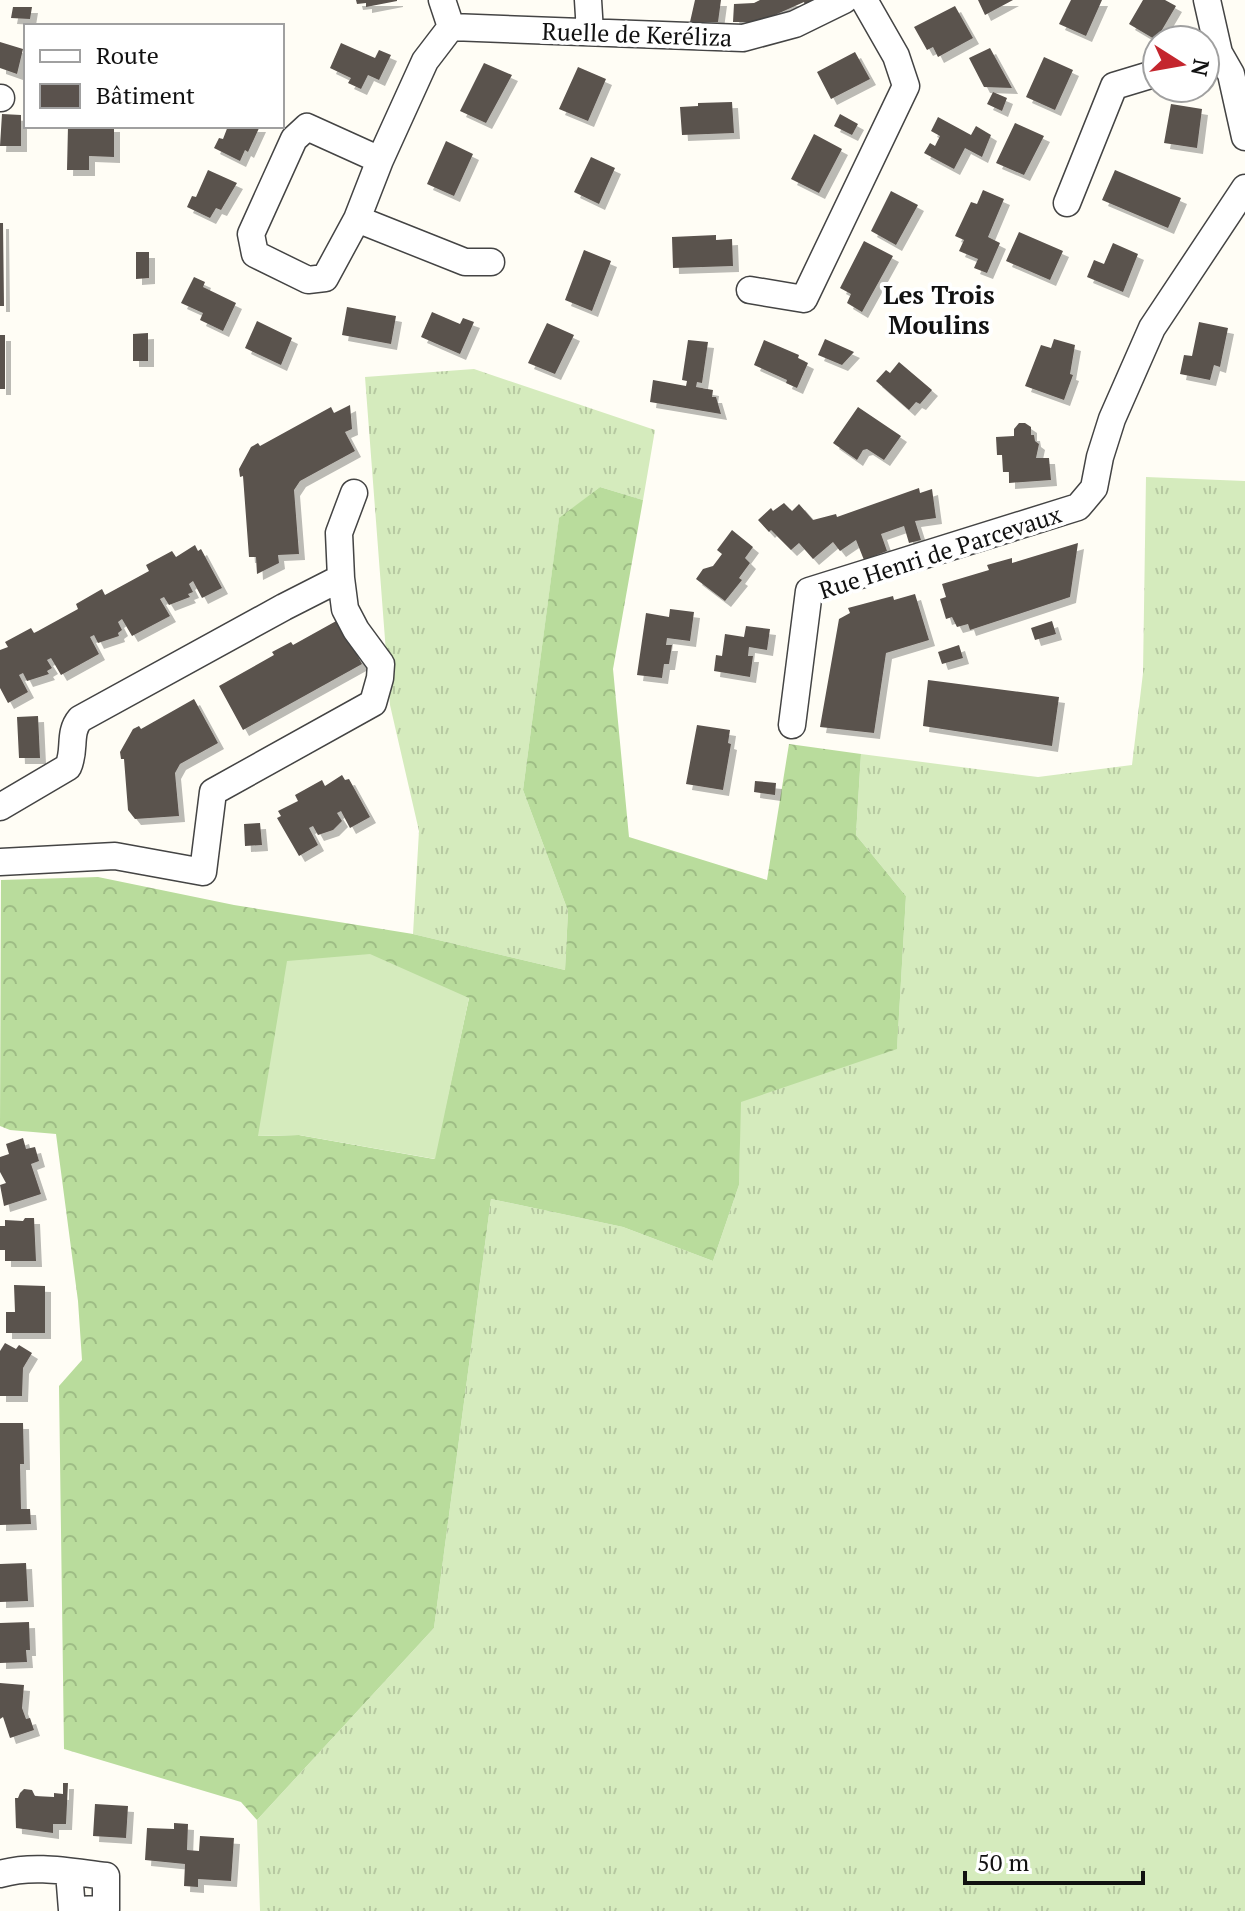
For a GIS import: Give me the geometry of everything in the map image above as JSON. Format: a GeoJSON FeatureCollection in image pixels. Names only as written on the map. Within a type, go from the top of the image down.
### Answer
{"type":"FeatureCollection","features":[{"type":"Feature","properties":{"kind":"street"},"geometry":{"type":"LineString","coordinates":[[380,160],[307,127],[294,139],[251,234],[255,254],[308,280],[325,278],[357,219],[425,61],[451,27],[442,0]]}},
{"type":"Feature","properties":{"kind":"street"},"geometry":{"type":"LineString","coordinates":[[588,0],[590,32]]}},
{"type":"Feature","properties":{"kind":"street","name":"Ruelle de Keréliza"},"geometry":{"type":"LineString","coordinates":[[451,27],[743,38],[795,24],[844,0]]}},
{"type":"Feature","properties":{"kind":"street"},"geometry":{"type":"LineString","coordinates":[[750,290],[804,299],[906,86],[896,56],[864,0]]}},
{"type":"Feature","properties":{"kind":"street"},"geometry":{"type":"LineString","coordinates":[[1207,0],[1209,24]]}},
{"type":"Feature","properties":{"kind":"street"},"geometry":{"type":"LineString","coordinates":[[1221,64],[1231,74],[1245,137]]}},
{"type":"Feature","properties":{"kind":"street"},"geometry":{"type":"LineString","coordinates":[[1067,203],[1114,86],[1141,78]]}},
{"type":"Feature","properties":{"kind":"street","name":"Rue Henri de Parcevaux"},"geometry":{"type":"LineString","coordinates":[[792,725],[809,591],[1078,507],[1094,488],[1112,419],[1152,328],[1245,188]]}},
{"type":"Feature","properties":{"kind":"street"},"geometry":{"type":"LineString","coordinates":[[357,219],[465,262],[491,262]]}},
{"type":"Feature","properties":{"kind":"street"},"geometry":{"type":"LineString","coordinates":[[0,862],[115,856],[203,872],[213,792],[373,703],[381,664],[345,609],[341,578],[339,533],[354,493]]}},
{"type":"Feature","properties":{"kind":"street"},"geometry":{"type":"LineString","coordinates":[[0,807],[68,767],[72,759],[73,728],[80,719],[341,578]]}},
{"type":"Feature","properties":{"kind":"street"},"geometry":{"type":"LineString","coordinates":[[0,1874],[28,1868],[69,1872]]}},
{"type":"Feature","properties":{"kind":"green space"},"geometry":{"type":"Polygon","coordinates":[[[474,369],[655,430],[643,500],[600,487],[559,519],[523,790],[568,911],[565,970],[413,934],[419,831],[390,705],[365,377],[474,369]]]}},
{"type":"Feature","properties":{"kind":"green space"},"geometry":{"type":"Polygon","coordinates":[[[1146,477],[1245,481],[1245,1911],[260,1911],[257,1820],[434,1628],[491,1199],[623,1227],[713,1261],[739,1185],[740,1101],[897,1048],[906,896],[856,835],[861,754],[1038,777],[1132,765],[1143,673],[1146,477]]]}},
{"type":"Feature","properties":{"kind":"green space"},"geometry":{"type":"Polygon","coordinates":[[[600,487],[643,500],[613,669],[629,837],[767,880],[789,744],[861,754],[856,835],[906,896],[897,1049],[741,1102],[739,1185],[713,1261],[623,1227],[491,1199],[434,1628],[257,1820],[241,1802],[64,1749],[59,1386],[82,1360],[78,1301],[56,1134],[10,1130],[0,1126],[1,880],[98,877],[234,905],[413,934],[565,970],[568,911],[523,790],[559,518],[600,487]],[[469,998],[258,1136],[299,1135],[434,1159],[469,998]]]}},
{"type":"Feature","properties":{"kind":"green space"},"geometry":{"type":"Polygon","coordinates":[[[370,954],[469,998],[435,1159],[299,1135],[258,1136],[287,961],[370,954]]]}},
{"type":"Feature","properties":{"kind":"building"},"geometry":{"type":"Polygon","coordinates":[[[356,0],[397,1],[366,7],[366,3],[357,4],[356,0]]]}},
{"type":"Feature","properties":{"kind":"building"},"geometry":{"type":"Polygon","coordinates":[[[695,0],[721,0],[718,22],[690,22],[695,0]]]}},
{"type":"Feature","properties":{"kind":"building"},"geometry":{"type":"Polygon","coordinates":[[[760,0],[816,0],[805,5],[804,2],[759,22],[733,22],[734,4],[760,0]]]}},
{"type":"Feature","properties":{"kind":"building"},"geometry":{"type":"Polygon","coordinates":[[[978,0],[1013,0],[985,15],[978,0]]]}},
{"type":"Feature","properties":{"kind":"building"},"geometry":{"type":"Polygon","coordinates":[[[1071,0],[1102,0],[1086,36],[1059,24],[1071,0]]]}},
{"type":"Feature","properties":{"kind":"building"},"geometry":{"type":"Polygon","coordinates":[[[1143,0],[1165,0],[1176,6],[1165,24],[1141,24],[1141,31],[1129,24],[1143,0]]]}},
{"type":"Feature","properties":{"kind":"building"},"geometry":{"type":"Polygon","coordinates":[[[955,6],[973,38],[938,57],[933,47],[927,50],[914,27],[955,6]]]}},
{"type":"Feature","properties":{"kind":"building"},"geometry":{"type":"Polygon","coordinates":[[[13,7],[32,7],[30,19],[11,18],[13,7]]]}},
{"type":"Feature","properties":{"kind":"building"},"geometry":{"type":"Polygon","coordinates":[[[0,42],[23,49],[17,74],[0,68],[0,42]]]}},
{"type":"Feature","properties":{"kind":"building"},"geometry":{"type":"Polygon","coordinates":[[[341,43],[375,58],[379,50],[391,55],[379,80],[368,75],[361,89],[348,83],[351,78],[330,68],[341,43]]]}},
{"type":"Feature","properties":{"kind":"building"},"geometry":{"type":"Polygon","coordinates":[[[990,48],[1012,88],[984,87],[969,58],[990,48]]]}},
{"type":"Feature","properties":{"kind":"building"},"geometry":{"type":"Polygon","coordinates":[[[855,52],[870,79],[831,99],[817,72],[855,52]]]}},
{"type":"Feature","properties":{"kind":"building"},"geometry":{"type":"Polygon","coordinates":[[[1044,57],[1073,70],[1055,110],[1026,97],[1044,57]]]}},
{"type":"Feature","properties":{"kind":"building"},"geometry":{"type":"Polygon","coordinates":[[[484,63],[512,75],[486,123],[460,111],[484,63]]]}},
{"type":"Feature","properties":{"kind":"building"},"geometry":{"type":"Polygon","coordinates":[[[578,67],[606,79],[588,121],[559,109],[578,67]]]}},
{"type":"Feature","properties":{"kind":"building"},"geometry":{"type":"Polygon","coordinates":[[[993,92],[1007,98],[1002,111],[987,104],[993,92]]]}},
{"type":"Feature","properties":{"kind":"building"},"geometry":{"type":"Polygon","coordinates":[[[732,102],[734,133],[682,135],[680,107],[732,102]]]}},
{"type":"Feature","properties":{"kind":"building"},"geometry":{"type":"Polygon","coordinates":[[[1171,104],[1202,109],[1197,148],[1164,143],[1171,104]]]}},
{"type":"Feature","properties":{"kind":"building"},"geometry":{"type":"Polygon","coordinates":[[[2,114],[21,115],[21,146],[0,146],[2,114]]]}},
{"type":"Feature","properties":{"kind":"building"},"geometry":{"type":"Polygon","coordinates":[[[840,114],[858,124],[852,135],[834,126],[840,114]]]}},
{"type":"Feature","properties":{"kind":"building"},"geometry":{"type":"Polygon","coordinates":[[[938,117],[971,135],[976,126],[991,135],[982,157],[965,148],[954,169],[924,153],[930,143],[935,146],[940,136],[931,131],[938,117]]]}},
{"type":"Feature","properties":{"kind":"building"},"geometry":{"type":"Polygon","coordinates":[[[1015,123],[1044,136],[1024,175],[996,163],[1015,123]]]}},
{"type":"Feature","properties":{"kind":"building"},"geometry":{"type":"Polygon","coordinates":[[[68,128],[114,128],[114,157],[89,156],[89,170],[67,170],[68,128]]]}},
{"type":"Feature","properties":{"kind":"building"},"geometry":{"type":"Polygon","coordinates":[[[227,128],[259,128],[248,152],[245,150],[240,161],[214,148],[219,138],[223,139],[227,128]]]}},
{"type":"Feature","properties":{"kind":"building"},"geometry":{"type":"Polygon","coordinates":[[[814,134],[842,149],[819,193],[791,179],[814,134]]]}},
{"type":"Feature","properties":{"kind":"building"},"geometry":{"type":"Polygon","coordinates":[[[446,141],[473,154],[454,196],[427,184],[446,141]]]}},
{"type":"Feature","properties":{"kind":"building"},"geometry":{"type":"Polygon","coordinates":[[[591,157],[615,168],[599,204],[574,192],[591,157]]]}},
{"type":"Feature","properties":{"kind":"building"},"geometry":{"type":"Polygon","coordinates":[[[208,170],[237,183],[221,210],[216,208],[210,218],[187,207],[192,196],[196,197],[208,170]]]}},
{"type":"Feature","properties":{"kind":"building"},"geometry":{"type":"Polygon","coordinates":[[[1115,170],[1181,198],[1168,228],[1102,200],[1115,170]]]}},
{"type":"Feature","properties":{"kind":"building"},"geometry":{"type":"Polygon","coordinates":[[[983,190],[1004,199],[988,237],[1000,243],[987,273],[974,268],[978,259],[959,251],[964,240],[955,236],[971,202],[977,204],[983,190]]]}},
{"type":"Feature","properties":{"kind":"building"},"geometry":{"type":"Polygon","coordinates":[[[891,191],[918,205],[896,245],[871,231],[891,191]]]}},
{"type":"Feature","properties":{"kind":"building"},"geometry":{"type":"Polygon","coordinates":[[[0,223],[3,223],[4,306],[0,306],[0,223]]]}},
{"type":"Feature","properties":{"kind":"building"},"geometry":{"type":"Polygon","coordinates":[[[1019,232],[1063,251],[1050,280],[1006,261],[1019,232]]]}},
{"type":"Feature","properties":{"kind":"building"},"geometry":{"type":"Polygon","coordinates":[[[716,235],[716,240],[732,239],[733,266],[673,268],[672,237],[716,235]]]}},
{"type":"Feature","properties":{"kind":"building"},"geometry":{"type":"Polygon","coordinates":[[[864,241],[893,256],[862,312],[847,303],[851,294],[840,288],[864,241]]]}},
{"type":"Feature","properties":{"kind":"building"},"geometry":{"type":"Polygon","coordinates":[[[1113,243],[1138,254],[1123,292],[1087,277],[1094,260],[1104,264],[1113,243]]]}},
{"type":"Feature","properties":{"kind":"building"},"geometry":{"type":"Polygon","coordinates":[[[584,250],[611,261],[592,311],[565,300],[584,250]]]}},
{"type":"Feature","properties":{"kind":"building"},"geometry":{"type":"Polygon","coordinates":[[[136,252],[149,252],[149,278],[136,279],[136,252]]]}},
{"type":"Feature","properties":{"kind":"building"},"geometry":{"type":"Polygon","coordinates":[[[194,277],[205,282],[203,287],[236,303],[223,331],[200,320],[203,313],[181,303],[194,277]]]}},
{"type":"Feature","properties":{"kind":"building"},"geometry":{"type":"Polygon","coordinates":[[[347,307],[396,316],[391,344],[342,335],[347,307]]]}},
{"type":"Feature","properties":{"kind":"building"},"geometry":{"type":"Polygon","coordinates":[[[432,312],[460,324],[463,318],[474,322],[460,354],[421,337],[432,312]]]}},
{"type":"Feature","properties":{"kind":"building"},"geometry":{"type":"Polygon","coordinates":[[[257,321],[292,338],[281,365],[245,348],[257,321]]]}},
{"type":"Feature","properties":{"kind":"building"},"geometry":{"type":"Polygon","coordinates":[[[1199,322],[1228,328],[1220,367],[1214,365],[1210,380],[1180,374],[1184,355],[1192,356],[1199,322]]]}},
{"type":"Feature","properties":{"kind":"building"},"geometry":{"type":"Polygon","coordinates":[[[547,323],[574,335],[555,374],[528,363],[547,323]]]}},
{"type":"Feature","properties":{"kind":"building"},"geometry":{"type":"Polygon","coordinates":[[[148,333],[148,361],[133,361],[133,334],[148,333]]]}},
{"type":"Feature","properties":{"kind":"building"},"geometry":{"type":"Polygon","coordinates":[[[0,335],[5,335],[5,389],[0,389],[0,335]]]}},
{"type":"Feature","properties":{"kind":"building"},"geometry":{"type":"Polygon","coordinates":[[[825,339],[854,352],[842,365],[818,355],[825,339]]]}},
{"type":"Feature","properties":{"kind":"building"},"geometry":{"type":"Polygon","coordinates":[[[1054,339],[1075,345],[1070,374],[1073,375],[1064,400],[1025,386],[1041,345],[1051,348],[1054,339]]]}},
{"type":"Feature","properties":{"kind":"building"},"geometry":{"type":"Polygon","coordinates":[[[688,340],[708,342],[702,383],[697,382],[696,387],[713,390],[712,397],[716,397],[721,414],[650,402],[653,380],[686,386],[687,381],[682,380],[688,340]]]}},
{"type":"Feature","properties":{"kind":"building"},"geometry":{"type":"Polygon","coordinates":[[[764,340],[799,355],[798,358],[808,363],[797,388],[754,365],[764,340]]]}},
{"type":"Feature","properties":{"kind":"building"},"geometry":{"type":"Polygon","coordinates":[[[899,362],[932,390],[920,404],[916,402],[909,410],[876,381],[886,370],[890,373],[899,362]]]}},
{"type":"Feature","properties":{"kind":"building"},"geometry":{"type":"Polygon","coordinates":[[[350,405],[352,429],[345,432],[355,451],[300,481],[294,490],[299,554],[278,555],[279,563],[257,574],[256,557],[249,557],[243,476],[240,477],[239,469],[251,447],[258,443],[260,446],[331,407],[334,413],[350,405]]]}},
{"type":"Feature","properties":{"kind":"building"},"geometry":{"type":"Polygon","coordinates":[[[858,407],[901,436],[884,460],[867,449],[857,460],[833,443],[858,407]]]}},
{"type":"Feature","properties":{"kind":"building"},"geometry":{"type":"Polygon","coordinates":[[[1019,423],[1031,427],[1031,435],[1039,444],[1036,458],[1049,458],[1051,480],[1009,483],[1009,472],[1003,472],[1002,455],[997,455],[996,437],[1014,436],[1014,429],[1019,423]]]}},
{"type":"Feature","properties":{"kind":"building"},"geometry":{"type":"Polygon","coordinates":[[[919,488],[920,493],[932,489],[936,518],[915,521],[921,540],[909,543],[904,526],[881,534],[887,551],[864,560],[856,540],[840,551],[833,542],[813,559],[799,543],[791,550],[758,520],[771,508],[773,511],[784,503],[792,511],[799,504],[813,520],[836,514],[837,517],[919,488]]]}},
{"type":"Feature","properties":{"kind":"building"},"geometry":{"type":"Polygon","coordinates":[[[732,530],[753,547],[745,558],[750,563],[739,578],[742,580],[725,601],[696,579],[703,569],[713,566],[722,554],[717,550],[732,530]]]}},
{"type":"Feature","properties":{"kind":"building"},"geometry":{"type":"Polygon","coordinates":[[[1078,543],[1070,597],[970,630],[968,624],[957,627],[952,617],[946,619],[940,599],[946,597],[942,584],[989,570],[987,565],[1012,558],[1012,563],[1078,543]]]}},
{"type":"Feature","properties":{"kind":"building"},"geometry":{"type":"Polygon","coordinates":[[[195,545],[198,551],[201,549],[222,588],[202,598],[193,581],[189,584],[193,592],[188,594],[190,597],[169,605],[164,597],[160,599],[170,616],[132,636],[122,619],[118,622],[122,630],[119,636],[98,643],[94,635],[90,637],[99,654],[61,675],[51,658],[47,660],[52,668],[47,671],[49,674],[27,681],[23,673],[19,675],[28,692],[8,703],[0,688],[0,650],[8,647],[5,642],[31,628],[34,633],[38,631],[78,609],[76,604],[102,589],[105,595],[149,571],[146,565],[172,551],[176,557],[195,545]]]}},
{"type":"Feature","properties":{"kind":"building"},"geometry":{"type":"Polygon","coordinates":[[[915,594],[929,640],[886,653],[874,733],[820,727],[839,619],[850,613],[848,608],[893,596],[894,600],[915,594]]]}},
{"type":"Feature","properties":{"kind":"building"},"geometry":{"type":"Polygon","coordinates":[[[670,609],[694,612],[690,641],[667,638],[666,645],[672,645],[669,664],[664,664],[662,678],[637,675],[646,613],[669,617],[670,609]]]}},
{"type":"Feature","properties":{"kind":"building"},"geometry":{"type":"Polygon","coordinates":[[[338,620],[362,664],[243,730],[219,686],[274,655],[272,652],[291,642],[293,645],[338,620]]]}},
{"type":"Feature","properties":{"kind":"building"},"geometry":{"type":"Polygon","coordinates":[[[1052,621],[1056,634],[1035,640],[1031,628],[1052,621]]]}},
{"type":"Feature","properties":{"kind":"building"},"geometry":{"type":"Polygon","coordinates":[[[746,626],[770,629],[767,650],[749,647],[748,656],[753,656],[750,677],[714,671],[716,655],[722,656],[725,634],[744,637],[746,626]]]}},
{"type":"Feature","properties":{"kind":"building"},"geometry":{"type":"Polygon","coordinates":[[[959,645],[963,658],[942,664],[938,652],[959,645]]]}},
{"type":"Feature","properties":{"kind":"building"},"geometry":{"type":"Polygon","coordinates":[[[928,680],[1059,697],[1052,746],[923,726],[928,680]]]}},
{"type":"Feature","properties":{"kind":"building"},"geometry":{"type":"Polygon","coordinates":[[[194,699],[218,743],[180,764],[175,773],[179,816],[135,819],[128,810],[124,759],[121,759],[120,752],[133,729],[139,726],[141,729],[194,699]]]}},
{"type":"Feature","properties":{"kind":"building"},"geometry":{"type":"Polygon","coordinates":[[[38,716],[40,758],[19,758],[17,717],[38,716]]]}},
{"type":"Feature","properties":{"kind":"building"},"geometry":{"type":"Polygon","coordinates":[[[697,725],[730,730],[728,743],[731,744],[723,790],[686,784],[697,725]]]}},
{"type":"Feature","properties":{"kind":"building"},"geometry":{"type":"Polygon","coordinates":[[[342,775],[345,780],[349,779],[370,817],[350,828],[341,811],[337,813],[342,821],[333,830],[318,835],[313,826],[309,828],[318,845],[299,856],[277,818],[281,816],[278,811],[298,801],[295,795],[322,780],[325,786],[342,775]]]}},
{"type":"Feature","properties":{"kind":"building"},"geometry":{"type":"Polygon","coordinates":[[[755,781],[776,783],[775,795],[754,792],[755,781]]]}},
{"type":"Feature","properties":{"kind":"building"},"geometry":{"type":"Polygon","coordinates":[[[260,823],[262,845],[245,846],[244,824],[260,823]]]}},
{"type":"Feature","properties":{"kind":"building"},"geometry":{"type":"Polygon","coordinates":[[[23,1138],[26,1149],[35,1147],[39,1161],[31,1164],[41,1194],[4,1206],[0,1185],[6,1183],[0,1172],[0,1157],[9,1154],[6,1144],[23,1138]]]}},
{"type":"Feature","properties":{"kind":"building"},"geometry":{"type":"Polygon","coordinates":[[[34,1218],[36,1261],[5,1261],[5,1250],[0,1250],[0,1226],[5,1226],[5,1220],[23,1221],[34,1218]]]}},
{"type":"Feature","properties":{"kind":"building"},"geometry":{"type":"Polygon","coordinates":[[[14,1285],[45,1286],[45,1333],[6,1333],[6,1312],[15,1312],[14,1285]]]}},
{"type":"Feature","properties":{"kind":"building"},"geometry":{"type":"Polygon","coordinates":[[[5,1343],[16,1349],[19,1345],[32,1353],[23,1368],[22,1396],[0,1396],[0,1351],[5,1343]]]}},
{"type":"Feature","properties":{"kind":"building"},"geometry":{"type":"Polygon","coordinates":[[[0,1423],[23,1423],[21,1509],[30,1509],[31,1524],[0,1525],[0,1423]]]}},
{"type":"Feature","properties":{"kind":"building"},"geometry":{"type":"Polygon","coordinates":[[[26,1563],[28,1601],[0,1602],[0,1564],[26,1563]]]}},
{"type":"Feature","properties":{"kind":"building"},"geometry":{"type":"Polygon","coordinates":[[[29,1622],[27,1662],[0,1663],[0,1623],[29,1622]]]}},
{"type":"Feature","properties":{"kind":"building"},"geometry":{"type":"Polygon","coordinates":[[[0,1683],[24,1685],[22,1708],[34,1730],[10,1738],[3,1717],[0,1719],[0,1683]]]}},
{"type":"Feature","properties":{"kind":"building"},"geometry":{"type":"Polygon","coordinates":[[[63,1783],[68,1783],[66,1824],[53,1824],[53,1833],[16,1828],[15,1798],[24,1789],[32,1790],[35,1796],[54,1797],[54,1793],[63,1794],[63,1783]]]}},
{"type":"Feature","properties":{"kind":"building"},"geometry":{"type":"Polygon","coordinates":[[[95,1804],[128,1806],[126,1838],[93,1836],[95,1804]]]}},
{"type":"Feature","properties":{"kind":"building"},"geometry":{"type":"Polygon","coordinates":[[[174,1823],[188,1824],[187,1850],[199,1851],[200,1836],[234,1838],[231,1881],[198,1879],[198,1887],[184,1886],[185,1864],[145,1860],[147,1828],[174,1829],[174,1823]]]}},
{"type":"Feature","properties":{"kind":"district","name":"Les Trois Moulins"},"geometry":{"type":"Point","coordinates":[939,309]}}]}
